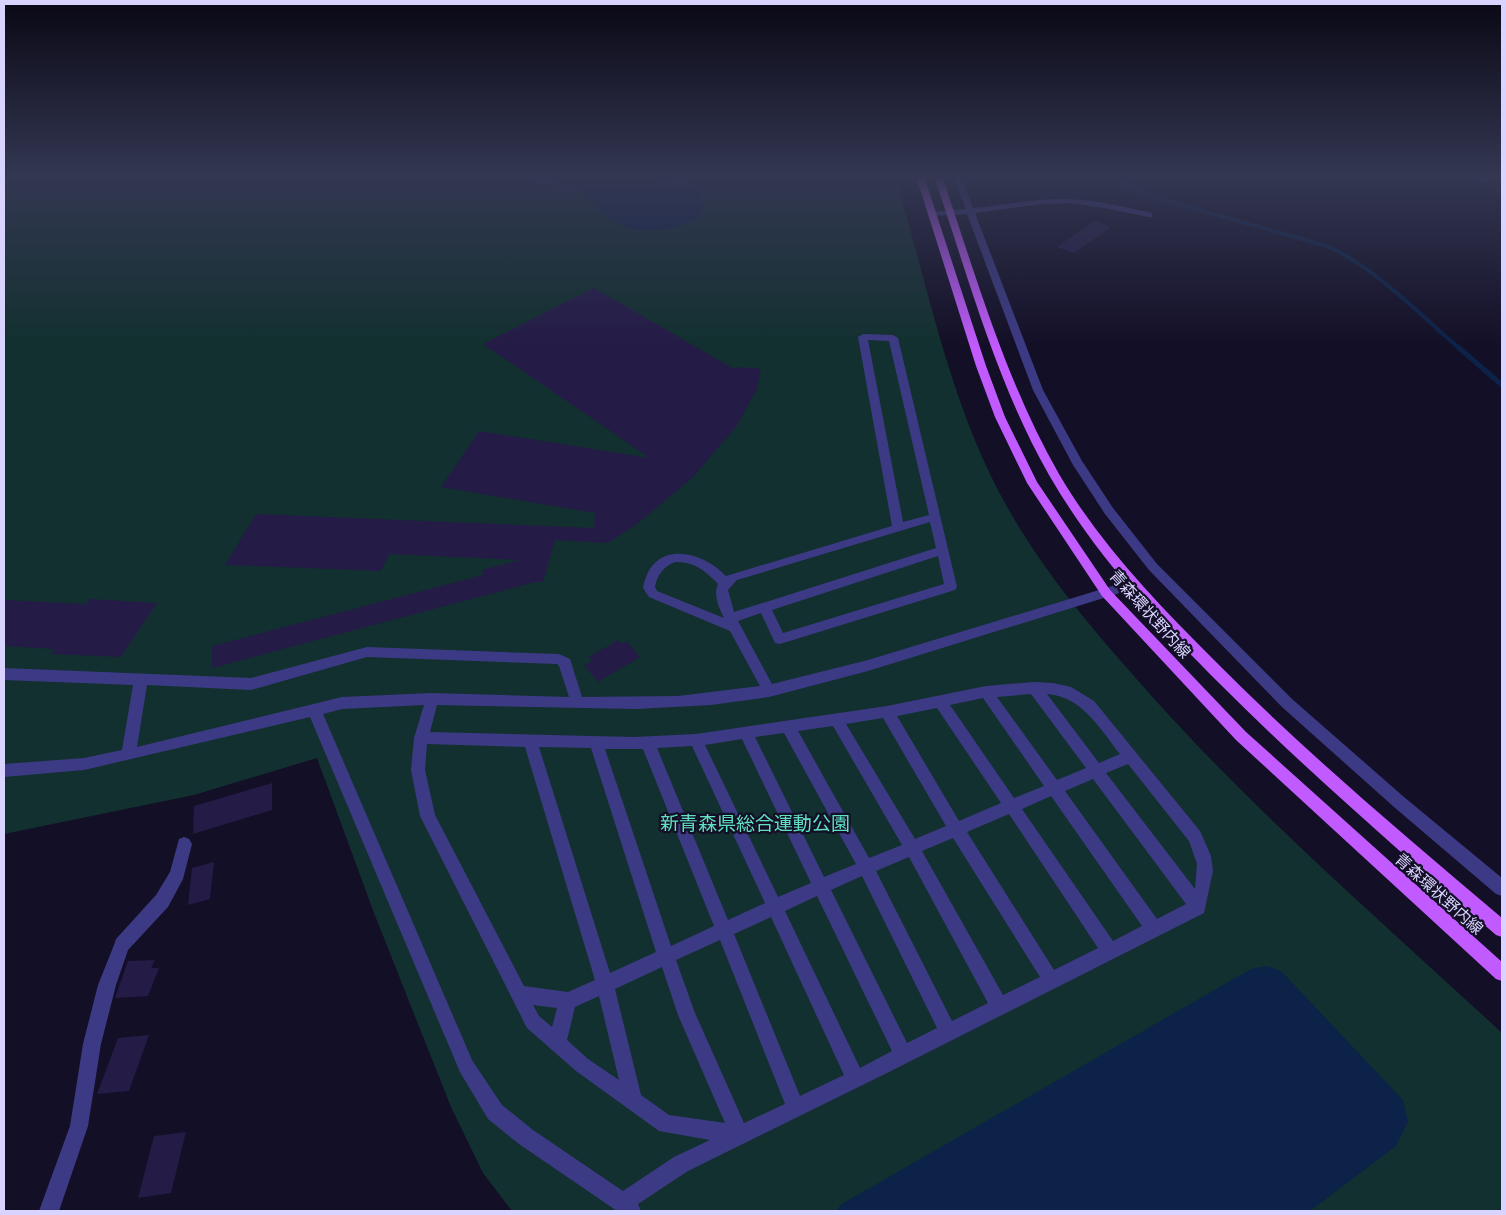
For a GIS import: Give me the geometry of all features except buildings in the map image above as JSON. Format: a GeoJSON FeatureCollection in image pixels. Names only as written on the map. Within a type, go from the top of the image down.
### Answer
{"type":"FeatureCollection","features":[{"type":"Feature","properties":{"kind":"main road","name":"青森環状野内線"},"geometry":{"type":"LineString","coordinates":[[938,233],[981,366],[1000,418],[1032,483],[1106,593],[1241,736],[1502,973]]}},
{"type":"Feature","properties":{"kind":"main road","name":"青森環状野内線"},"geometry":{"type":"LineString","coordinates":[[958,233],[1004,366],[1024,417],[1054,475],[1093,533],[1132,585],[1272,728],[1368,814],[1502,929]]}},
{"type":"Feature","properties":{"kind":"main road"},"geometry":{"type":"LineString","coordinates":[[948,261],[967,261]]}},
{"type":"Feature","properties":{"kind":"street"},"geometry":{"type":"LineString","coordinates":[[977,233],[1038,390],[1077,462],[1120,525],[1153,567],[1287,703],[1398,802],[1502,888]]}},
{"type":"Feature","properties":{"kind":"street"},"geometry":{"type":"LineString","coordinates":[[764,607],[780,639],[951,587],[893,338],[863,337],[898,528]]}},
{"type":"Feature","properties":{"kind":"street"},"geometry":{"type":"LineString","coordinates":[[769,691],[723,602],[722,590],[725,583],[733,578],[935,517]]}},
{"type":"Feature","properties":{"kind":"street"},"geometry":{"type":"LineString","coordinates":[[725,583],[702,563],[692,559],[674,558],[658,565],[652,572],[650,588],[653,594],[660,598],[733,623],[764,607],[943,550]]}},
{"type":"Feature","properties":{"kind":"street"},"geometry":{"type":"LineString","coordinates":[[4,772],[84,764],[342,703],[375,700],[432,699],[677,702],[769,691],[829,677],[1132,585]]}},
{"type":"Feature","properties":{"kind":"street"},"geometry":{"type":"LineString","coordinates":[[4,674],[251,684],[367,652],[559,659],[565,663],[577,702]]}},
{"type":"Feature","properties":{"kind":"street"},"geometry":{"type":"LineString","coordinates":[[128,755],[141,680]]}},
{"type":"Feature","properties":{"kind":"street"},"geometry":{"type":"LineString","coordinates":[[314,709],[466,1066],[495,1112],[627,1207],[681,1164],[1198,906],[1207,873],[1201,849],[1195,836],[1089,704],[1071,693],[1053,689],[1034,688],[986,692],[887,712],[696,740],[648,743],[596,743],[421,738]]}},
{"type":"Feature","properties":{"kind":"street"},"geometry":{"type":"LineString","coordinates":[[1034,688],[1198,906]]}},
{"type":"Feature","properties":{"kind":"street"},"geometry":{"type":"LineString","coordinates":[[986,692],[1154,929]]}},
{"type":"Feature","properties":{"kind":"street"},"geometry":{"type":"LineString","coordinates":[[432,699],[421,738],[418,770],[428,816],[533,1022],[582,1065],[666,1124],[740,1135]]}},
{"type":"Feature","properties":{"kind":"street"},"geometry":{"type":"LineString","coordinates":[[940,701],[1110,951]]}},
{"type":"Feature","properties":{"kind":"street"},"geometry":{"type":"LineString","coordinates":[[887,712],[956,830],[1052,980]]}},
{"type":"Feature","properties":{"kind":"street"},"geometry":{"type":"LineString","coordinates":[[836,719],[912,848],[999,1006]]}},
{"type":"Feature","properties":{"kind":"street"},"geometry":{"type":"LineString","coordinates":[[788,727],[866,867],[948,1032]]}},
{"type":"Feature","properties":{"kind":"street"},"geometry":{"type":"LineString","coordinates":[[746,734],[903,1054]]}},
{"type":"Feature","properties":{"kind":"street"},"geometry":{"type":"LineString","coordinates":[[530,740],[605,984],[633,1101]]}},
{"type":"Feature","properties":{"kind":"street"},"geometry":{"type":"LineString","coordinates":[[696,740],[855,1078]]}},
{"type":"Feature","properties":{"kind":"street"},"geometry":{"type":"LineString","coordinates":[[596,743],[687,1014],[740,1135]]}},
{"type":"Feature","properties":{"kind":"street"},"geometry":{"type":"LineString","coordinates":[[648,743],[796,1108]]}},
{"type":"Feature","properties":{"kind":"street"},"geometry":{"type":"LineString","coordinates":[[519,994],[568,1002],[821,886],[1131,756]]}},
{"type":"Feature","properties":{"kind":"street"},"geometry":{"type":"LineString","coordinates":[[49,1211],[79,1126],[92,1044],[107,985],[122,945],[162,901],[177,874],[184,844]]}},
{"type":"Feature","properties":{"kind":"street"},"geometry":{"type":"LineString","coordinates":[[558,1044],[560,1025],[568,1002]]}},
{"type":"Feature","properties":{"kind":"green space","name":"新青森県総合運動公園"},"geometry":{"type":"Polygon","coordinates":[[[4,233],[911,233],[941,343],[969,425],[1005,503],[1048,571],[1116,656],[1221,770],[1313,859],[1502,1033],[1502,1211],[512,1211],[483,1173],[451,1107],[374,913],[317,758],[194,795],[4,834],[4,233]]]}},
{"type":"Feature","properties":{"kind":"water"},"geometry":{"type":"Polygon","coordinates":[[[1267,966],[1281,971],[1403,1100],[1408,1122],[1396,1146],[1310,1211],[837,1211],[840,1205],[1251,969],[1267,966]]]}},
{"type":"Feature","properties":{"kind":"waterway"},"geometry":{"type":"LineString","coordinates":[[1279,233],[1326,246],[1344,255],[1379,278],[1459,348]]}},
{"type":"Feature","properties":{"kind":"waterway"},"geometry":{"type":"LineString","coordinates":[[1458,347],[1502,385]]}}]}
